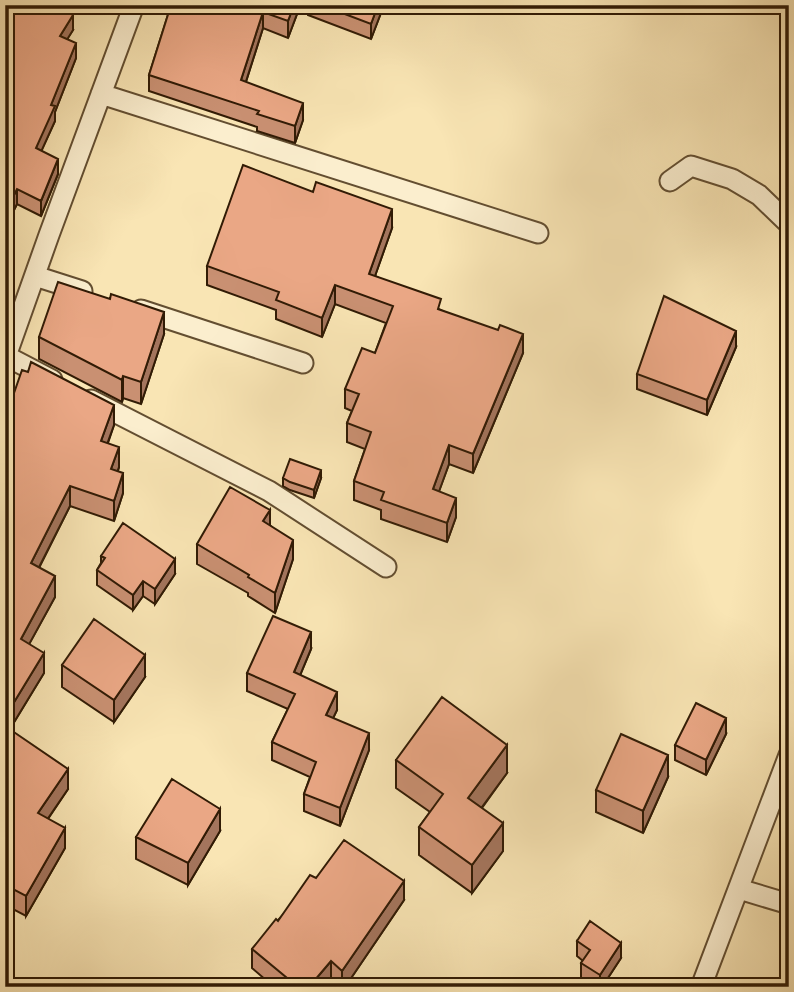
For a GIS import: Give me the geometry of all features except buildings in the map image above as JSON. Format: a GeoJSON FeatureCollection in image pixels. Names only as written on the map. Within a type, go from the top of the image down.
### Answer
{"type":"FeatureCollection","features":[{"type":"Feature","properties":{"kind":"street"},"geometry":{"type":"LineString","coordinates":[[134,5],[6,358],[269,491],[386,566]]}},
{"type":"Feature","properties":{"kind":"street"},"geometry":{"type":"LineString","coordinates":[[101,94],[538,233]]}},
{"type":"Feature","properties":{"kind":"street"},"geometry":{"type":"LineString","coordinates":[[670,181],[691,166],[732,179],[759,195],[786,221],[789,218]]}},
{"type":"Feature","properties":{"kind":"street"},"geometry":{"type":"LineString","coordinates":[[35,276],[99,297]]}},
{"type":"Feature","properties":{"kind":"street"},"geometry":{"type":"LineString","coordinates":[[124,305],[303,363]]}},
{"type":"Feature","properties":{"kind":"street"},"geometry":{"type":"LineString","coordinates":[[701,987],[789,755]]}},
{"type":"Feature","properties":{"kind":"street"},"geometry":{"type":"LineString","coordinates":[[739,889],[789,904]]}}]}
